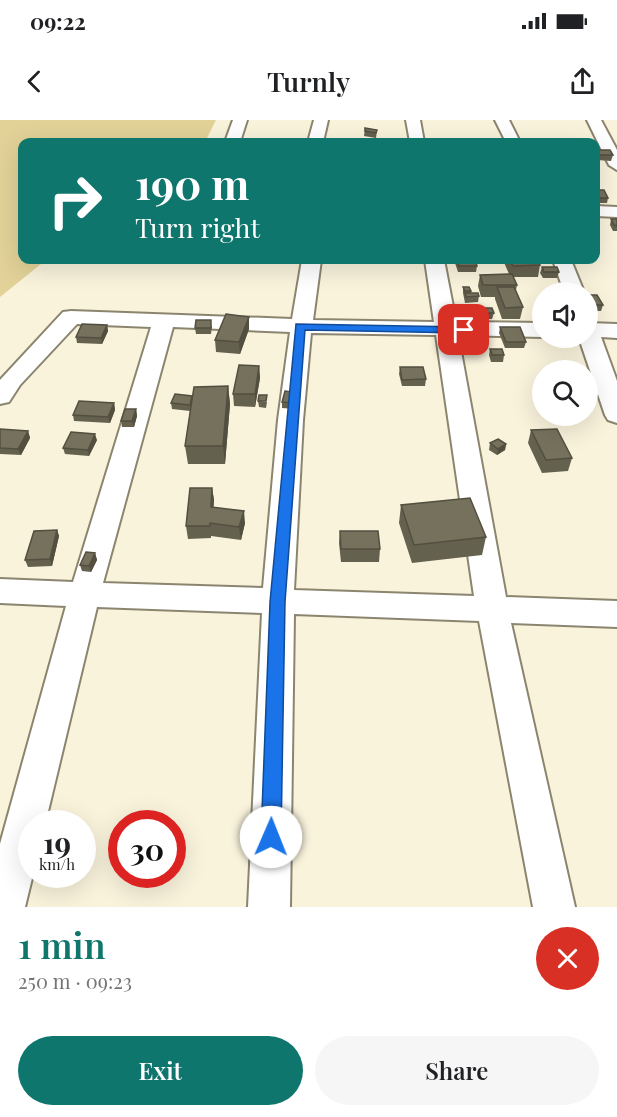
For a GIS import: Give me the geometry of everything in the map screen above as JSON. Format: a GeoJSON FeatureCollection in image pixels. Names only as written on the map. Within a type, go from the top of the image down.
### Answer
{"type":"FeatureCollection","features":[{"type":"Feature","properties":{"kind":"street"},"geometry":{"type":"LineString","coordinates":[[234,138],[240,120]]}},
{"type":"Feature","properties":{"kind":"street"},"geometry":{"type":"LineString","coordinates":[[317,138],[321,120]]}},
{"type":"Feature","properties":{"kind":"street"},"geometry":{"type":"LineString","coordinates":[[413,120],[416,138]]}},
{"type":"Feature","properties":{"kind":"street"},"geometry":{"type":"LineString","coordinates":[[502,120],[511,138]]}},
{"type":"Feature","properties":{"kind":"street"},"geometry":{"type":"LineString","coordinates":[[594,120],[617,165]]}},
{"type":"Feature","properties":{"kind":"street"},"geometry":{"type":"LineString","coordinates":[[600,211],[617,212]]}},
{"type":"Feature","properties":{"kind":"street"},"geometry":{"type":"LineString","coordinates":[[269,907],[277,602],[300,326],[310,264]]}},
{"type":"Feature","properties":{"kind":"street"},"geometry":{"type":"LineString","coordinates":[[436,264],[492,608],[554,907]]}},
{"type":"Feature","properties":{"kind":"street"},"geometry":{"type":"LineString","coordinates":[[564,264],[570,282]]}},
{"type":"Feature","properties":{"kind":"street"},"geometry":{"type":"LineString","coordinates":[[0,397],[12,380],[71,317],[300,326],[532,330]]}},
{"type":"Feature","properties":{"kind":"street"},"geometry":{"type":"LineString","coordinates":[[4,907],[85,592],[164,320]]}},
{"type":"Feature","properties":{"kind":"street"},"geometry":{"type":"LineString","coordinates":[[598,331],[617,331]]}},
{"type":"Feature","properties":{"kind":"street"},"geometry":{"type":"LineString","coordinates":[[594,348],[617,415]]}},
{"type":"Feature","properties":{"kind":"street"},"geometry":{"type":"LineString","coordinates":[[0,591],[85,592],[277,602],[617,614]]}},
{"type":"Feature","properties":{"kind":"shaded area"},"geometry":{"type":"Polygon","coordinates":[[[0,120],[216,120],[207,138],[18,138],[18,264],[41,264],[0,297],[0,120]]]}},
{"type":"Feature","properties":{"kind":"building"},"geometry":{"type":"Polygon","coordinates":[[[365,128],[377,130],[376,133],[365,131],[365,128]]]}},
{"type":"Feature","properties":{"kind":"building"},"geometry":{"type":"Polygon","coordinates":[[[600,150],[610,150],[613,155],[600,155],[600,150]]]}},
{"type":"Feature","properties":{"kind":"building"},"geometry":{"type":"Polygon","coordinates":[[[600,190],[604,190],[608,198],[600,198],[600,190]]]}},
{"type":"Feature","properties":{"kind":"building"},"geometry":{"type":"Polygon","coordinates":[[[611,219],[617,219],[617,226],[614,225],[611,219]]]}},
{"type":"Feature","properties":{"kind":"building"},"geometry":{"type":"Polygon","coordinates":[[[458,264],[476,264],[477,266],[459,266],[458,264]]]}},
{"type":"Feature","properties":{"kind":"building"},"geometry":{"type":"Polygon","coordinates":[[[512,264],[540,265],[513,266],[512,264]]]}},
{"type":"Feature","properties":{"kind":"building"},"geometry":{"type":"Polygon","coordinates":[[[542,267],[557,267],[559,272],[544,272],[542,267]]]}},
{"type":"Feature","properties":{"kind":"building"},"geometry":{"type":"Polygon","coordinates":[[[512,274],[517,285],[483,285],[480,275],[512,274]]]}},
{"type":"Feature","properties":{"kind":"building"},"geometry":{"type":"Polygon","coordinates":[[[463,287],[469,287],[471,291],[465,291],[463,287]]]}},
{"type":"Feature","properties":{"kind":"building"},"geometry":{"type":"Polygon","coordinates":[[[497,287],[514,287],[523,307],[505,308],[497,287]]]}},
{"type":"Feature","properties":{"kind":"building"},"geometry":{"type":"Polygon","coordinates":[[[465,293],[478,293],[479,296],[466,297],[465,293]]]}},
{"type":"Feature","properties":{"kind":"building"},"geometry":{"type":"Polygon","coordinates":[[[481,308],[492,308],[494,313],[483,313],[481,308]]]}},
{"type":"Feature","properties":{"kind":"building"},"geometry":{"type":"Polygon","coordinates":[[[226,314],[249,317],[239,342],[215,340],[226,314]]]}},
{"type":"Feature","properties":{"kind":"building"},"geometry":{"type":"Polygon","coordinates":[[[196,320],[211,320],[211,328],[195,328],[196,320]]]}},
{"type":"Feature","properties":{"kind":"building"},"geometry":{"type":"Polygon","coordinates":[[[82,324],[107,325],[101,338],[76,337],[82,324]]]}},
{"type":"Feature","properties":{"kind":"building"},"geometry":{"type":"Polygon","coordinates":[[[500,327],[520,327],[526,342],[506,342],[500,327]]]}},
{"type":"Feature","properties":{"kind":"building"},"geometry":{"type":"Polygon","coordinates":[[[490,349],[502,349],[504,355],[492,355],[490,349]]]}},
{"type":"Feature","properties":{"kind":"building"},"geometry":{"type":"Polygon","coordinates":[[[239,365],[259,366],[255,394],[233,394],[239,365]]]}},
{"type":"Feature","properties":{"kind":"building"},"geometry":{"type":"Polygon","coordinates":[[[400,367],[423,367],[426,379],[402,380],[400,367]]]}},
{"type":"Feature","properties":{"kind":"building"},"geometry":{"type":"Polygon","coordinates":[[[228,386],[223,446],[185,446],[194,387],[228,386]]]}},
{"type":"Feature","properties":{"kind":"building"},"geometry":{"type":"Polygon","coordinates":[[[285,391],[298,393],[295,403],[282,402],[285,391]]]}},
{"type":"Feature","properties":{"kind":"building"},"geometry":{"type":"Polygon","coordinates":[[[175,394],[192,396],[190,405],[171,403],[175,394]]]}},
{"type":"Feature","properties":{"kind":"building"},"geometry":{"type":"Polygon","coordinates":[[[259,395],[267,395],[266,401],[258,401],[259,395]]]}},
{"type":"Feature","properties":{"kind":"building"},"geometry":{"type":"Polygon","coordinates":[[[79,401],[114,403],[108,417],[73,415],[79,401]]]}},
{"type":"Feature","properties":{"kind":"building"},"geometry":{"type":"Polygon","coordinates":[[[125,409],[136,409],[132,421],[121,421],[125,409]]]}},
{"type":"Feature","properties":{"kind":"building"},"geometry":{"type":"Polygon","coordinates":[[[0,429],[28,431],[18,449],[0,448],[0,429]]]}},
{"type":"Feature","properties":{"kind":"building"},"geometry":{"type":"Polygon","coordinates":[[[557,429],[572,458],[546,460],[531,430],[557,429]]]}},
{"type":"Feature","properties":{"kind":"building"},"geometry":{"type":"Polygon","coordinates":[[[71,432],[95,434],[88,450],[63,448],[71,432]]]}},
{"type":"Feature","properties":{"kind":"building"},"geometry":{"type":"Polygon","coordinates":[[[498,439],[506,444],[498,449],[490,443],[498,439]]]}},
{"type":"Feature","properties":{"kind":"building"},"geometry":{"type":"Polygon","coordinates":[[[190,488],[212,488],[211,507],[244,511],[239,527],[210,523],[210,526],[186,526],[190,488]]]}},
{"type":"Feature","properties":{"kind":"building"},"geometry":{"type":"Polygon","coordinates":[[[470,498],[486,537],[414,545],[401,505],[470,498]]]}},
{"type":"Feature","properties":{"kind":"building"},"geometry":{"type":"Polygon","coordinates":[[[57,530],[50,559],[25,560],[34,531],[57,530]]]}},
{"type":"Feature","properties":{"kind":"building"},"geometry":{"type":"Polygon","coordinates":[[[340,531],[378,531],[380,549],[341,549],[340,531]]]}},
{"type":"Feature","properties":{"kind":"building"},"geometry":{"type":"Polygon","coordinates":[[[86,552],[95,553],[89,566],[80,565],[86,552]]]}},
{"type":"Feature","properties":{"kind":"route"},"geometry":{"type":"LineString","coordinates":[[271,837],[277,602],[300,326],[464,330]]}}]}
